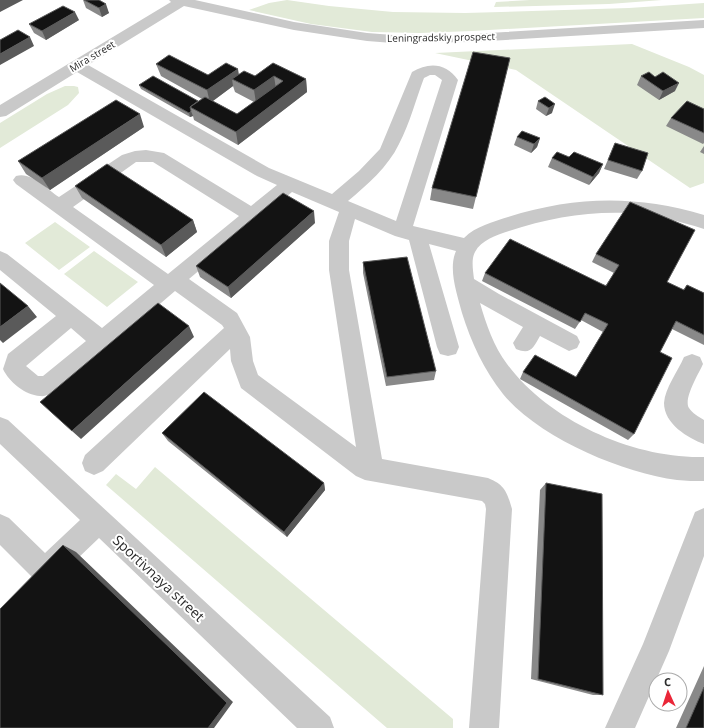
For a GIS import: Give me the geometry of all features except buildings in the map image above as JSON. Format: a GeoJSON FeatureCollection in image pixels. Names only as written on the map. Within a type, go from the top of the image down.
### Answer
{"type":"FeatureCollection","features":[{"type":"Feature","properties":{"kind":"street","name":"Leningradskiy prospect"},"geometry":{"type":"LineString","coordinates":[[180,1],[315,29],[366,37],[393,39],[471,38],[704,24]]}},
{"type":"Feature","properties":{"kind":"street","name":"Mira street"},"geometry":{"type":"LineString","coordinates":[[0,112],[180,1]]}},
{"type":"Feature","properties":{"kind":"street"},"geometry":{"type":"LineString","coordinates":[[77,65],[258,170],[409,233],[468,246]]}},
{"type":"Feature","properties":{"kind":"street"},"geometry":{"type":"LineString","coordinates":[[372,469],[339,270],[339,241],[342,206],[385,154],[391,144],[417,75],[427,70],[441,72],[448,76],[450,80],[409,233],[448,347]]}},
{"type":"Feature","properties":{"kind":"street"},"geometry":{"type":"LineString","coordinates":[[59,207],[128,159],[148,155],[158,158],[252,215]]}},
{"type":"Feature","properties":{"kind":"street"},"geometry":{"type":"LineString","coordinates":[[22,180],[59,207],[172,283],[230,319],[239,337],[244,370],[249,381],[365,468],[488,490],[496,497],[499,503],[484,728]]}},
{"type":"Feature","properties":{"kind":"street"},"geometry":{"type":"LineString","coordinates":[[71,316],[16,361],[14,369],[33,386],[42,387],[50,384],[291,183]]}},
{"type":"Feature","properties":{"kind":"street"},"geometry":{"type":"LineString","coordinates":[[704,222],[656,210],[628,207],[602,206],[573,208],[536,214],[480,234],[468,246],[462,260],[465,283],[472,314],[481,338],[499,371],[527,403],[580,437],[630,458],[681,470],[704,469]]}},
{"type":"Feature","properties":{"kind":"street"},"geometry":{"type":"LineString","coordinates":[[0,260],[102,341]]}},
{"type":"Feature","properties":{"kind":"street"},"geometry":{"type":"LineString","coordinates":[[465,283],[569,342]]}},
{"type":"Feature","properties":{"kind":"street"},"geometry":{"type":"LineString","coordinates":[[524,343],[536,324]]}},
{"type":"Feature","properties":{"kind":"street"},"geometry":{"type":"LineString","coordinates":[[94,463],[236,330]]}},
{"type":"Feature","properties":{"kind":"street"},"geometry":{"type":"LineString","coordinates":[[692,364],[676,399],[675,406],[679,416],[690,425],[704,433]]}},
{"type":"Feature","properties":{"kind":"street","name":"Sportivnaya street"},"geometry":{"type":"LineString","coordinates":[[0,428],[319,728]]}},
{"type":"Feature","properties":{"kind":"street"},"geometry":{"type":"LineString","coordinates":[[0,527],[45,572],[98,521]]}},
{"type":"Feature","properties":{"kind":"street"},"geometry":{"type":"LineString","coordinates":[[620,728],[655,651],[704,522]]}},
{"type":"Feature","properties":{"kind":"green space"},"geometry":{"type":"Polygon","coordinates":[[[287,0],[329,6],[393,12],[465,13],[629,8],[704,3],[704,18],[420,33],[372,32],[311,24],[249,10],[269,3],[287,0]]]}},
{"type":"Feature","properties":{"kind":"green space"},"geometry":{"type":"Polygon","coordinates":[[[530,0],[662,0],[609,4],[494,7],[496,2],[530,0]]]}},
{"type":"Feature","properties":{"kind":"green space"},"geometry":{"type":"Polygon","coordinates":[[[632,44],[689,67],[704,75],[704,183],[690,188],[516,70],[435,53],[632,44]]]}},
{"type":"Feature","properties":{"kind":"green space"},"geometry":{"type":"Polygon","coordinates":[[[65,86],[78,87],[79,93],[68,105],[0,148],[0,123],[47,94],[65,86]]]}},
{"type":"Feature","properties":{"kind":"green space"},"geometry":{"type":"Polygon","coordinates":[[[55,222],[90,247],[59,270],[25,243],[55,222]]]}},
{"type":"Feature","properties":{"kind":"green space"},"geometry":{"type":"Polygon","coordinates":[[[94,251],[138,282],[107,307],[64,274],[94,251]]]}},
{"type":"Feature","properties":{"kind":"green space"},"geometry":{"type":"Polygon","coordinates":[[[155,467],[453,719],[453,728],[387,728],[106,485],[116,474],[136,489],[155,467]]]}}]}
